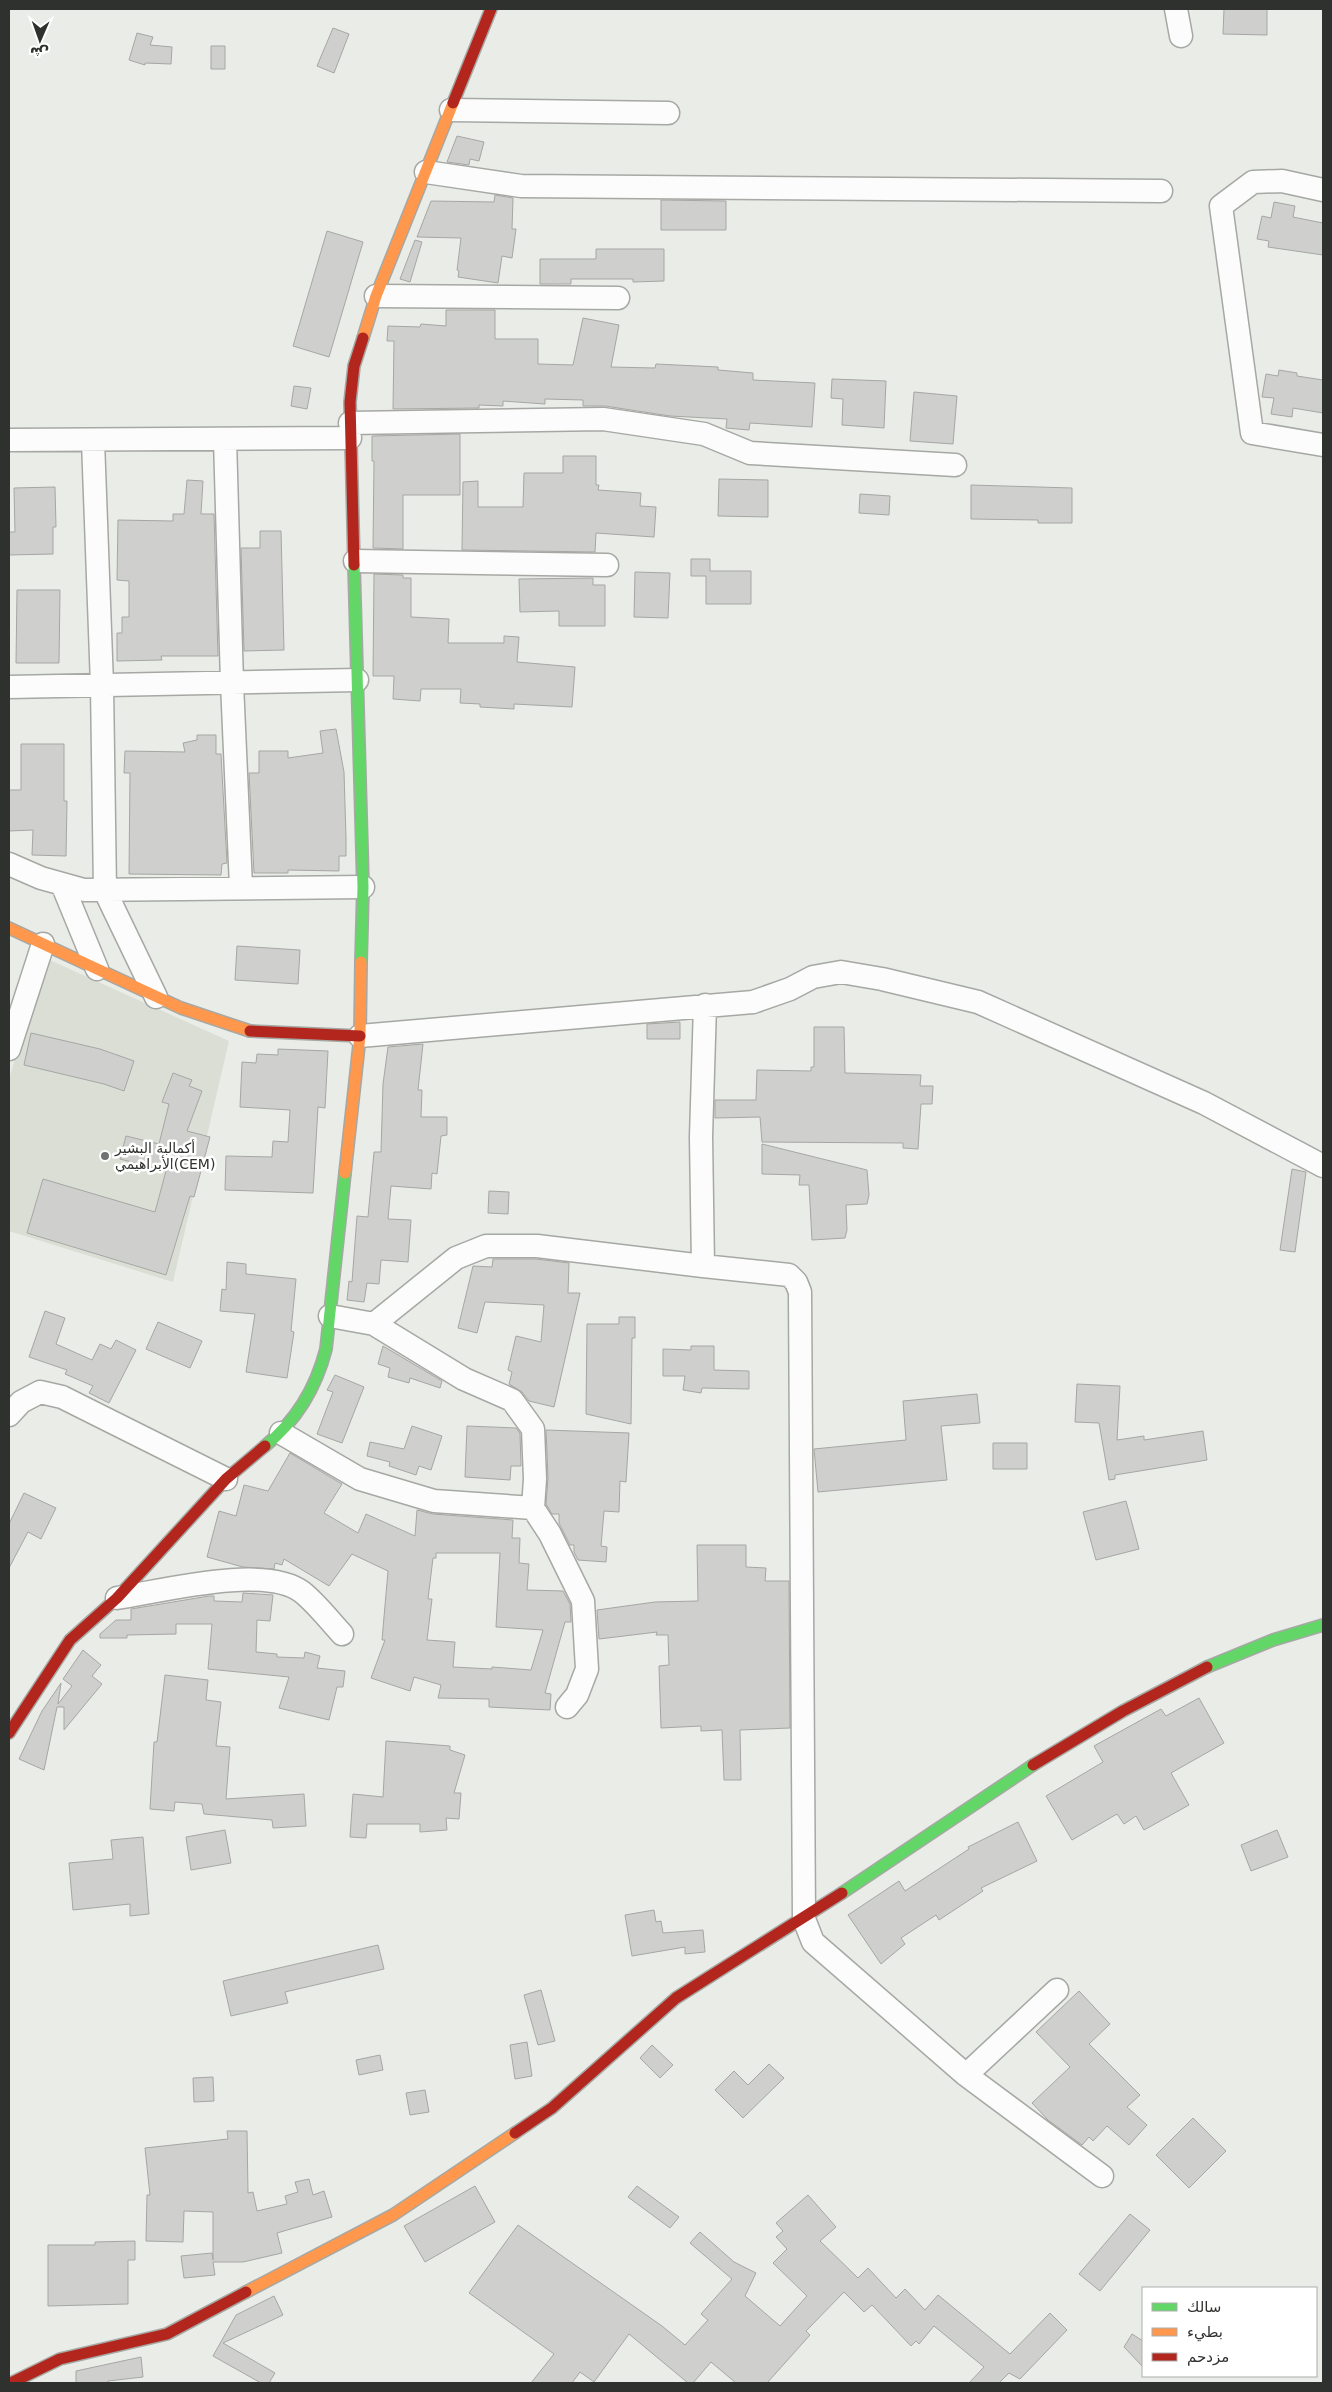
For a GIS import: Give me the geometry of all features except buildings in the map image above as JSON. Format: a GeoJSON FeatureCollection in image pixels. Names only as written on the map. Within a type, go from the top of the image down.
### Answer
{"type":"FeatureCollection","features":[{"type":"Feature","properties":{"kind":"street"},"geometry":{"type":"LineString","coordinates":[[9,1733],[70,1640],[117,1598],[226,1479],[281,1433],[298,1413],[321,1369],[326,1349],[330,1316],[360,1036],[362,887],[355,561],[350,431],[354,366],[376,296],[491,9]]}},
{"type":"Feature","properties":{"kind":"street"},"geometry":{"type":"LineString","coordinates":[[1176,9],[1181,36]]}},
{"type":"Feature","properties":{"kind":"street"},"geometry":{"type":"LineString","coordinates":[[451,110],[668,113]]}},
{"type":"Feature","properties":{"kind":"street"},"geometry":{"type":"LineString","coordinates":[[426,172],[521,186],[1161,191]]}},
{"type":"Feature","properties":{"kind":"street"},"geometry":{"type":"LineString","coordinates":[[1323,190],[1282,181],[1253,182],[1221,206],[1252,433],[1323,446]]}},
{"type":"Feature","properties":{"kind":"street"},"geometry":{"type":"LineString","coordinates":[[376,296],[618,298]]}},
{"type":"Feature","properties":{"kind":"street"},"geometry":{"type":"LineString","coordinates":[[9,440],[226,439],[603,418],[704,434],[750,454],[955,465]]}},
{"type":"Feature","properties":{"kind":"street"},"geometry":{"type":"LineString","coordinates":[[226,439],[232,684],[241,887]]}},
{"type":"Feature","properties":{"kind":"street"},"geometry":{"type":"LineString","coordinates":[[92,441],[102,685],[106,891],[156,997]]}},
{"type":"Feature","properties":{"kind":"street"},"geometry":{"type":"LineString","coordinates":[[355,561],[607,565]]}},
{"type":"Feature","properties":{"kind":"street"},"geometry":{"type":"LineString","coordinates":[[9,688],[357,680]]}},
{"type":"Feature","properties":{"kind":"street"},"geometry":{"type":"LineString","coordinates":[[9,864],[41,878],[84,890],[362,887]]}},
{"type":"Feature","properties":{"kind":"street"},"geometry":{"type":"LineString","coordinates":[[62,884],[97,969]]}},
{"type":"Feature","properties":{"kind":"street"},"geometry":{"type":"LineString","coordinates":[[9,928],[181,1008],[254,1033],[360,1036],[753,1002],[790,989],[813,977],[841,972],[882,979],[978,1002],[1204,1103],[1323,1166]]}},
{"type":"Feature","properties":{"kind":"street"},"geometry":{"type":"LineString","coordinates":[[9,1049],[43,944]]}},
{"type":"Feature","properties":{"kind":"street"},"geometry":{"type":"LineString","coordinates":[[702,1266],[701,1137],[705,1006]]}},
{"type":"Feature","properties":{"kind":"street"},"geometry":{"type":"LineString","coordinates":[[374,1324],[456,1258],[486,1246],[537,1246],[789,1275],[796,1282],[800,1292],[804,1919],[812,1942],[966,2075],[1102,2176]]}},
{"type":"Feature","properties":{"kind":"street"},"geometry":{"type":"LineString","coordinates":[[330,1316],[374,1324],[464,1379],[512,1400],[533,1429],[536,1479],[533,1508],[550,1534],[582,1601],[586,1669],[577,1695],[567,1707]]}},
{"type":"Feature","properties":{"kind":"street"},"geometry":{"type":"LineString","coordinates":[[9,1415],[21,1402],[40,1392],[62,1397],[226,1479]]}},
{"type":"Feature","properties":{"kind":"street"},"geometry":{"type":"LineString","coordinates":[[281,1433],[360,1479],[434,1501],[533,1508]]}},
{"type":"Feature","properties":{"kind":"street"},"geometry":{"type":"LineString","coordinates":[[117,1598],[239,1579],[268,1580],[286,1583],[301,1592],[342,1634]]}},
{"type":"Feature","properties":{"kind":"street"},"geometry":{"type":"LineString","coordinates":[[11,2383],[60,2359],[167,2334],[393,2215],[552,2108],[676,1998],[804,1919],[1025,1770],[1123,1711],[1211,1665],[1273,1640],[1323,1625]]}},
{"type":"Feature","properties":{"kind":"street"},"geometry":{"type":"LineString","coordinates":[[966,2075],[1057,1990]]}},
{"type":"Feature","properties":{"kind":"shaded area","name":"أكمالية البشير الأبراهيمي(CEM)"},"geometry":{"type":"Polygon","coordinates":[[[43,957],[229,1041],[173,1282],[9,1231],[9,1080],[43,957]]]}},
{"type":"Feature","properties":{"kind":"traffic: fast"},"geometry":{"type":"LineString","coordinates":[[354,565],[363,887],[361,962]]}},
{"type":"Feature","properties":{"kind":"traffic: fast"},"geometry":{"type":"LineString","coordinates":[[265,1446],[295,1415],[317,1377],[322,1363],[326,1349],[345,1173]]}},
{"type":"Feature","properties":{"kind":"traffic: fast"},"geometry":{"type":"LineString","coordinates":[[1207,1667],[1273,1640],[1323,1625]]}},
{"type":"Feature","properties":{"kind":"traffic: fast"},"geometry":{"type":"LineString","coordinates":[[842,1893],[1033,1765]]}},
{"type":"Feature","properties":{"kind":"traffic: slow"},"geometry":{"type":"LineString","coordinates":[[363,338],[376,296],[453,103]]}},
{"type":"Feature","properties":{"kind":"traffic: slow"},"geometry":{"type":"LineString","coordinates":[[9,928],[181,1008],[250,1031]]}},
{"type":"Feature","properties":{"kind":"traffic: slow"},"geometry":{"type":"LineString","coordinates":[[345,1173],[360,1036],[361,962]]}},
{"type":"Feature","properties":{"kind":"traffic: slow"},"geometry":{"type":"LineString","coordinates":[[246,2292],[393,2215],[515,2133]]}},
{"type":"Feature","properties":{"kind":"traffic: jam"},"geometry":{"type":"LineString","coordinates":[[453,103],[491,9]]}},
{"type":"Feature","properties":{"kind":"traffic: jam"},"geometry":{"type":"LineString","coordinates":[[354,565],[350,402],[354,366],[363,338]]}},
{"type":"Feature","properties":{"kind":"traffic: jam"},"geometry":{"type":"LineString","coordinates":[[250,1031],[360,1036]]}},
{"type":"Feature","properties":{"kind":"traffic: jam"},"geometry":{"type":"LineString","coordinates":[[9,1733],[70,1640],[117,1598],[226,1479],[265,1446]]}},
{"type":"Feature","properties":{"kind":"traffic: jam"},"geometry":{"type":"LineString","coordinates":[[1033,1765],[1123,1711],[1207,1667]]}},
{"type":"Feature","properties":{"kind":"traffic: jam"},"geometry":{"type":"LineString","coordinates":[[515,2133],[552,2108],[676,1998],[842,1893]]}},
{"type":"Feature","properties":{"kind":"traffic: jam"},"geometry":{"type":"LineString","coordinates":[[11,2383],[60,2359],[167,2334],[246,2292]]}},
{"type":"Feature","properties":{"kind":"place","name":"أكمالية البشير الأبراهيمي(CEM)"},"geometry":{"type":"Point","coordinates":[105,1156]}}]}
